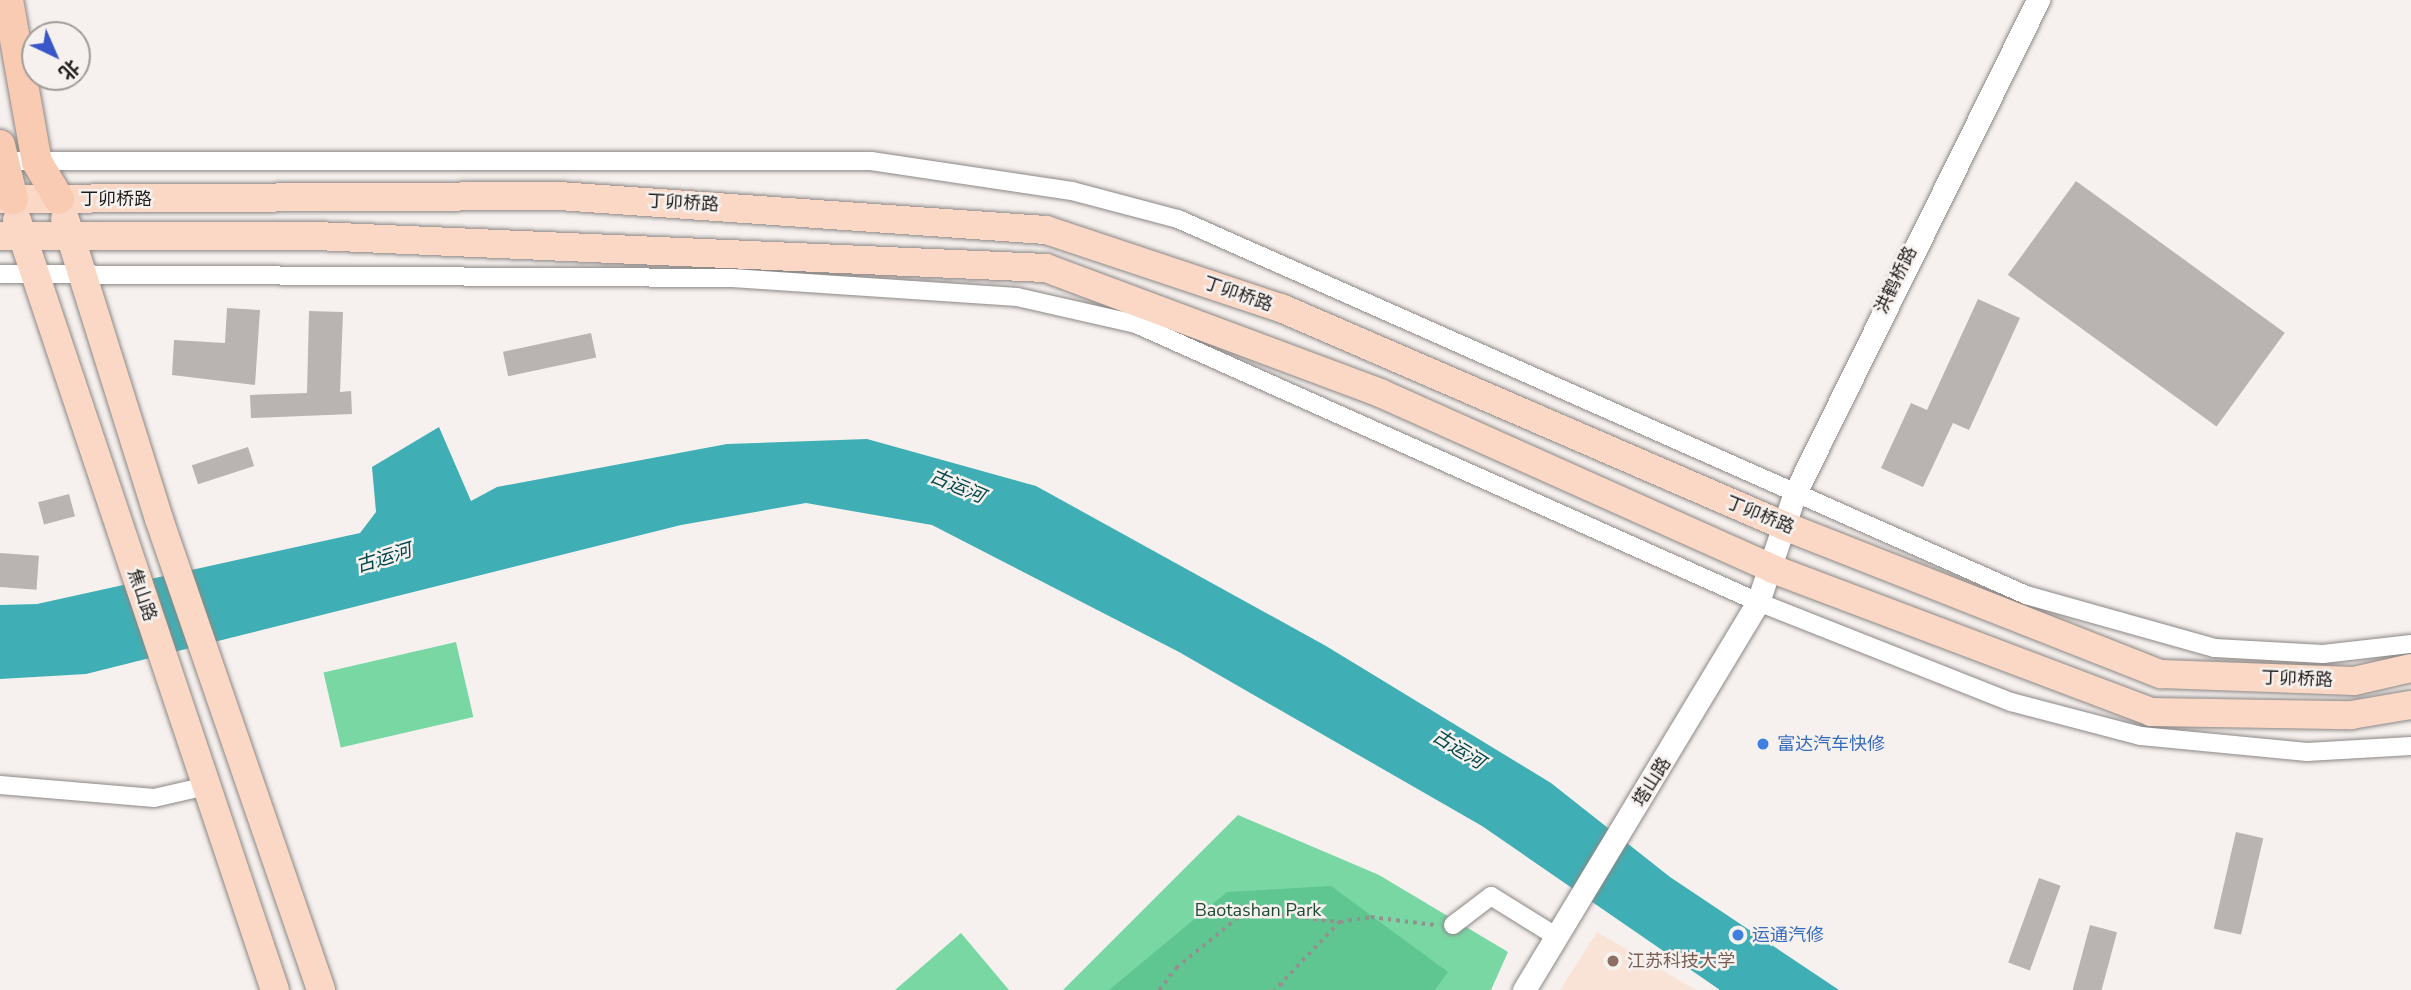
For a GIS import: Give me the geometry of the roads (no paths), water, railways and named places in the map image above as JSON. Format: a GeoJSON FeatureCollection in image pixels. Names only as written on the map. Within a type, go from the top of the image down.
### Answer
{"type":"FeatureCollection","features":[{"type":"Feature","properties":{"kind":"highway"},"geometry":{"type":"LineString","coordinates":[[8,0],[37,162],[59,199]]}},
{"type":"Feature","properties":{"kind":"highway"},"geometry":{"type":"LineString","coordinates":[[1,156],[6,199]]}},
{"type":"Feature","properties":{"kind":"main road","name":"丁卯桥路"},"geometry":{"type":"LineString","coordinates":[[6,199],[559,196],[1046,230],[1280,308],[1787,527],[2161,674],[2354,681],[2411,668]]}},
{"type":"Feature","properties":{"kind":"main road","name":"焦山路"},"geometry":{"type":"LineString","coordinates":[[6,199],[10,236],[32,274],[275,990]]}},
{"type":"Feature","properties":{"kind":"main road"},"geometry":{"type":"LineString","coordinates":[[59,199],[80,274],[159,519],[226,705],[321,990]]}},
{"type":"Feature","properties":{"kind":"main road","name":"丁卯桥路"},"geometry":{"type":"LineString","coordinates":[[10,236],[316,236],[1046,268],[1380,393],[1773,569],[2151,712],[2351,715],[2411,705]]}},
{"type":"Feature","properties":{"kind":"street","name":"洪鹤桥路"},"geometry":{"type":"LineString","coordinates":[[1773,569],[1795,493],[2038,0]]}},
{"type":"Feature","properties":{"kind":"street"},"geometry":{"type":"LineString","coordinates":[[1,156],[37,162],[871,161],[1072,191],[1178,219],[2026,595],[2215,648],[2323,654],[2411,644]]}},
{"type":"Feature","properties":{"kind":"street"},"geometry":{"type":"LineString","coordinates":[[0,274],[732,278],[1017,298],[1136,324],[1758,602],[2011,702],[2141,736],[2308,752],[2411,746]]}},
{"type":"Feature","properties":{"kind":"street","name":"塔山路"},"geometry":{"type":"LineString","coordinates":[[1524,990],[1554,935],[1655,779],[1758,602],[1773,569]]}},
{"type":"Feature","properties":{"kind":"street"},"geometry":{"type":"LineString","coordinates":[[0,785],[155,798],[207,786]]}},
{"type":"Feature","properties":{"kind":"street"},"geometry":{"type":"LineString","coordinates":[[1453,925],[1491,896],[1554,935]]}},
{"type":"Feature","properties":{"kind":"water","name":"古运河"},"geometry":{"type":"Polygon","coordinates":[[[439,427],[471,501],[497,487],[727,444],[867,439],[1036,486],[1326,646],[1551,783],[1670,877],[1839,990],[1720,990],[1482,826],[1179,652],[932,525],[806,503],[681,525],[86,674],[0,679],[0,605],[37,604],[360,533],[376,512],[372,467],[439,427]]]}},
{"type":"Feature","properties":{"kind":"place","name":"富达汽车快修"},"geometry":{"type":"Point","coordinates":[1763,744]}},
{"type":"Feature","properties":{"kind":"place","name":"运通汽修"},"geometry":{"type":"Point","coordinates":[1738,935]}},
{"type":"Feature","properties":{"kind":"place","name":"江苏科技大学"},"geometry":{"type":"Point","coordinates":[1613,961]}},
{"type":"Feature","properties":{"kind":"park label","name":"Baotashan Park"},"geometry":{"type":"Point","coordinates":[1258,910]}}]}
